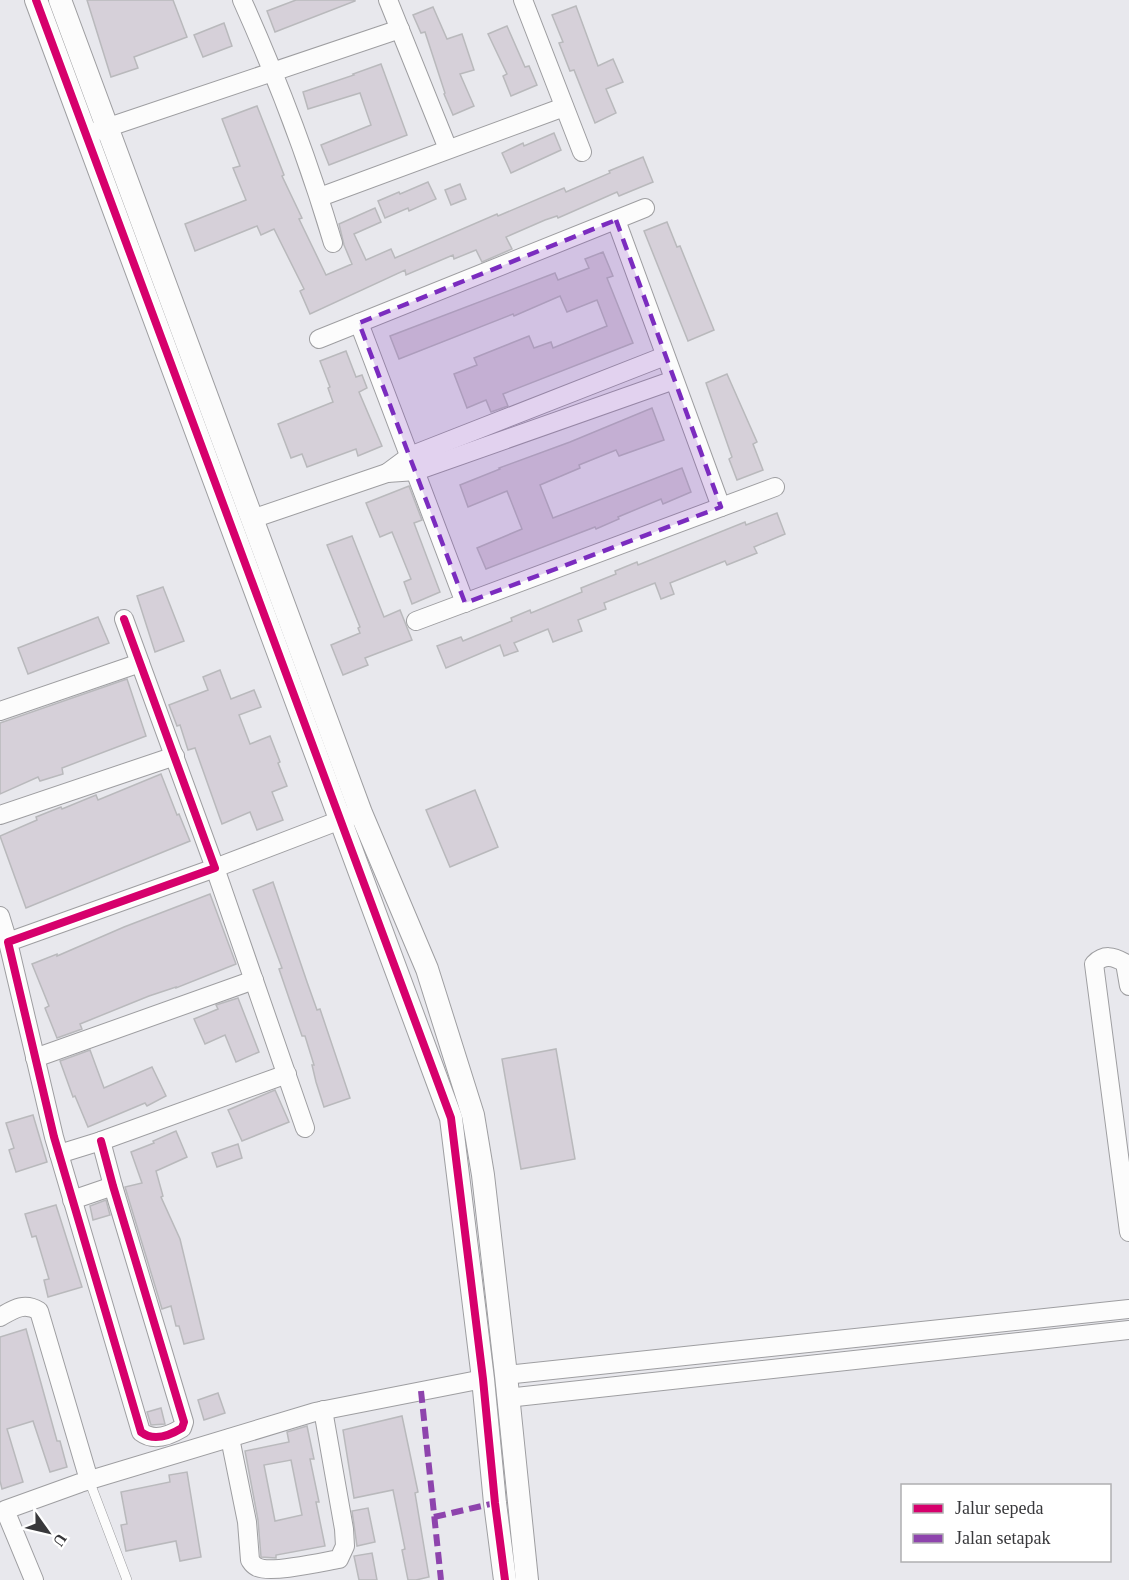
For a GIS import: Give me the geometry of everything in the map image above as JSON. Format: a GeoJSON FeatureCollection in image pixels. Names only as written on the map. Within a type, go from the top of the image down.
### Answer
{"type":"FeatureCollection","features":[{"type":"Feature","properties":{"kind":"street"},"geometry":{"type":"LineString","coordinates":[[36,0],[96,132],[236,471],[451,1118],[483,1379],[496,1401],[527,1580]]}},
{"type":"Feature","properties":{"kind":"street"},"geometry":{"type":"LineString","coordinates":[[60,0],[96,132],[351,816],[427,969],[473,1115],[483,1175],[506,1375],[496,1401],[505,1580]]}},
{"type":"Feature","properties":{"kind":"street"},"geometry":{"type":"LineString","coordinates":[[242,0],[320,197],[333,243]]}},
{"type":"Feature","properties":{"kind":"street"},"geometry":{"type":"LineString","coordinates":[[388,0],[448,149]]}},
{"type":"Feature","properties":{"kind":"street"},"geometry":{"type":"LineString","coordinates":[[523,0],[582,152]]}},
{"type":"Feature","properties":{"kind":"street"},"geometry":{"type":"LineString","coordinates":[[96,132],[399,29]]}},
{"type":"Feature","properties":{"kind":"street"},"geometry":{"type":"LineString","coordinates":[[320,197],[564,107]]}},
{"type":"Feature","properties":{"kind":"street"},"geometry":{"type":"LineString","coordinates":[[319,339],[645,208]]}},
{"type":"Feature","properties":{"kind":"street"},"geometry":{"type":"LineString","coordinates":[[616,220],[721,507]]}},
{"type":"Feature","properties":{"kind":"street"},"geometry":{"type":"LineString","coordinates":[[359,323],[465,603]]}},
{"type":"Feature","properties":{"kind":"street"},"geometry":{"type":"LineString","coordinates":[[252,519],[413,463],[508,416],[610,379],[665,356]]}},
{"type":"Feature","properties":{"kind":"street"},"geometry":{"type":"LineString","coordinates":[[610,379],[616,402]]}},
{"type":"Feature","properties":{"kind":"street"},"geometry":{"type":"LineString","coordinates":[[413,463],[514,436],[674,380]]}},
{"type":"Feature","properties":{"kind":"street"},"geometry":{"type":"LineString","coordinates":[[508,416],[514,436]]}},
{"type":"Feature","properties":{"kind":"street"},"geometry":{"type":"LineString","coordinates":[[416,621],[775,487]]}},
{"type":"Feature","properties":{"kind":"street"},"geometry":{"type":"LineString","coordinates":[[124,619],[215,868],[305,1128]]}},
{"type":"Feature","properties":{"kind":"street"},"geometry":{"type":"LineString","coordinates":[[0,711],[140,663]]}},
{"type":"Feature","properties":{"kind":"street"},"geometry":{"type":"LineString","coordinates":[[0,815],[175,756]]}},
{"type":"Feature","properties":{"kind":"street"},"geometry":{"type":"LineString","coordinates":[[8,942],[215,868],[351,816]]}},
{"type":"Feature","properties":{"kind":"street"},"geometry":{"type":"LineString","coordinates":[[0,916],[59,1154],[141,1432],[148,1438],[158,1438],[182,1428],[184,1422],[101,1141]]}},
{"type":"Feature","properties":{"kind":"street"},"geometry":{"type":"LineString","coordinates":[[1129,986],[1127,963],[1114,956],[1100,958],[1094,964],[1129,1232]]}},
{"type":"Feature","properties":{"kind":"street"},"geometry":{"type":"LineString","coordinates":[[35,1058],[254,980]]}},
{"type":"Feature","properties":{"kind":"street"},"geometry":{"type":"LineString","coordinates":[[59,1154],[287,1074]]}},
{"type":"Feature","properties":{"kind":"street"},"geometry":{"type":"LineString","coordinates":[[72,1200],[113,1186]]}},
{"type":"Feature","properties":{"kind":"street"},"geometry":{"type":"LineString","coordinates":[[0,1317],[21,1306],[31,1306],[39,1311],[89,1480]]}},
{"type":"Feature","properties":{"kind":"street"},"geometry":{"type":"LineString","coordinates":[[34,1580],[3,1503],[89,1480],[323,1410],[506,1375],[1129,1309]]}},
{"type":"Feature","properties":{"kind":"street"},"geometry":{"type":"LineString","coordinates":[[496,1401],[1129,1330]]}},
{"type":"Feature","properties":{"kind":"street"},"geometry":{"type":"LineString","coordinates":[[833,1340],[835,1362]]}},
{"type":"Feature","properties":{"kind":"street"},"geometry":{"type":"LineString","coordinates":[[230,1438],[247,1522],[250,1560],[254,1565],[258,1568],[291,1567],[339,1559],[345,1546],[344,1529],[323,1410]]}},
{"type":"Feature","properties":{"kind":"lane"},"geometry":{"type":"LineString","coordinates":[[89,1480],[127,1580]]}},
{"type":"Feature","properties":{"kind":"highlighted area"},"geometry":{"type":"Polygon","coordinates":[[[616,220],[721,507],[465,603],[359,323],[616,220]]]}},
{"type":"Feature","properties":{"kind":"building"},"geometry":{"type":"Polygon","coordinates":[[[87,0],[173,0],[187,37],[134,57],[138,68],[111,77],[87,0]]]}},
{"type":"Feature","properties":{"kind":"building"},"geometry":{"type":"Polygon","coordinates":[[[296,0],[355,1],[275,32],[267,11],[296,0]]]}},
{"type":"Feature","properties":{"kind":"building"},"geometry":{"type":"Polygon","coordinates":[[[576,6],[598,66],[613,59],[623,82],[606,89],[616,113],[595,123],[574,70],[570,71],[559,43],[563,42],[552,15],[576,6]]]}},
{"type":"Feature","properties":{"kind":"building"},"geometry":{"type":"Polygon","coordinates":[[[433,7],[447,39],[462,34],[474,70],[460,74],[474,106],[453,115],[444,94],[425,32],[421,33],[413,15],[433,7]]]}},
{"type":"Feature","properties":{"kind":"building"},"geometry":{"type":"Polygon","coordinates":[[[224,23],[232,46],[203,57],[194,35],[224,23]]]}},
{"type":"Feature","properties":{"kind":"building"},"geometry":{"type":"Polygon","coordinates":[[[507,26],[525,67],[529,66],[537,85],[511,96],[503,76],[507,74],[488,34],[507,26]]]}},
{"type":"Feature","properties":{"kind":"building"},"geometry":{"type":"Polygon","coordinates":[[[381,64],[407,135],[329,165],[321,145],[371,125],[360,93],[308,109],[303,92],[381,64]]]}},
{"type":"Feature","properties":{"kind":"building"},"geometry":{"type":"Polygon","coordinates":[[[257,106],[284,175],[282,176],[302,218],[299,219],[326,275],[352,264],[339,224],[375,208],[381,222],[354,234],[366,260],[391,249],[395,258],[564,188],[566,192],[643,157],[653,182],[619,196],[617,192],[558,218],[557,216],[545,220],[506,237],[512,249],[482,262],[476,250],[454,259],[453,255],[406,275],[405,270],[310,314],[300,291],[304,289],[274,229],[261,235],[257,226],[195,251],[185,224],[246,200],[233,168],[240,166],[222,119],[257,106]]]}},
{"type":"Feature","properties":{"kind":"building"},"geometry":{"type":"Polygon","coordinates":[[[554,133],[561,150],[511,173],[502,153],[554,133]]]}},
{"type":"Feature","properties":{"kind":"building"},"geometry":{"type":"Polygon","coordinates":[[[428,182],[436,199],[409,211],[408,208],[385,218],[378,201],[428,182]]]}},
{"type":"Feature","properties":{"kind":"building"},"geometry":{"type":"Polygon","coordinates":[[[460,184],[466,199],[451,205],[445,190],[460,184]]]}},
{"type":"Feature","properties":{"kind":"building"},"geometry":{"type":"Polygon","coordinates":[[[667,222],[677,247],[680,246],[714,330],[688,341],[644,231],[667,222]]]}},
{"type":"Feature","properties":{"kind":"building"},"geometry":{"type":"Polygon","coordinates":[[[603,252],[613,276],[607,278],[633,343],[503,394],[508,406],[491,412],[486,400],[467,408],[454,374],[477,365],[474,358],[529,336],[534,348],[551,342],[553,348],[607,326],[597,300],[567,312],[560,296],[514,316],[513,314],[399,359],[390,336],[555,273],[558,280],[589,268],[585,259],[603,252]]]}},
{"type":"Feature","properties":{"kind":"building"},"geometry":{"type":"Polygon","coordinates":[[[346,351],[356,377],[362,375],[367,388],[359,392],[382,446],[358,456],[356,449],[307,467],[302,454],[291,458],[278,424],[333,402],[320,361],[346,351]]]}},
{"type":"Feature","properties":{"kind":"building"},"geometry":{"type":"Polygon","coordinates":[[[727,374],[757,442],[753,444],[763,470],[737,480],[729,459],[732,457],[706,383],[727,374]]]}},
{"type":"Feature","properties":{"kind":"building"},"geometry":{"type":"Polygon","coordinates":[[[652,408],[664,440],[619,456],[616,450],[579,465],[580,468],[540,485],[553,518],[682,468],[691,492],[663,504],[661,499],[596,529],[595,527],[486,569],[477,548],[522,529],[507,491],[468,507],[460,485],[652,408]]]}},
{"type":"Feature","properties":{"kind":"building"},"geometry":{"type":"Polygon","coordinates":[[[409,486],[422,520],[414,523],[440,592],[412,604],[404,582],[411,579],[392,532],[380,537],[366,503],[409,486]]]}},
{"type":"Feature","properties":{"kind":"building"},"geometry":{"type":"Polygon","coordinates":[[[777,513],[785,534],[754,547],[757,553],[727,565],[725,561],[670,583],[674,594],[661,599],[655,583],[604,603],[606,609],[578,620],[582,631],[553,642],[548,629],[514,643],[518,651],[504,656],[500,645],[446,668],[437,646],[461,637],[463,641],[512,621],[511,618],[530,610],[531,613],[582,592],[581,588],[616,574],[615,571],[637,562],[638,565],[745,522],[746,525],[777,513]]]}},
{"type":"Feature","properties":{"kind":"building"},"geometry":{"type":"Polygon","coordinates":[[[352,536],[384,617],[400,610],[412,640],[365,658],[368,665],[343,675],[331,645],[360,633],[358,628],[360,627],[327,545],[352,536]]]}},
{"type":"Feature","properties":{"kind":"building"},"geometry":{"type":"Polygon","coordinates":[[[163,587],[184,641],[155,652],[137,596],[163,587]]]}},
{"type":"Feature","properties":{"kind":"building"},"geometry":{"type":"Polygon","coordinates":[[[98,617],[109,643],[28,674],[18,648],[98,617]]]}},
{"type":"Feature","properties":{"kind":"building"},"geometry":{"type":"Polygon","coordinates":[[[220,670],[231,699],[254,690],[261,707],[239,715],[250,744],[270,736],[287,786],[272,792],[283,820],[257,830],[250,812],[222,824],[195,748],[188,750],[180,725],[177,726],[169,705],[208,690],[203,677],[220,670]]]}},
{"type":"Feature","properties":{"kind":"building"},"geometry":{"type":"Polygon","coordinates":[[[127,679],[146,736],[62,768],[63,774],[40,781],[38,777],[0,794],[0,723],[127,679]]]}},
{"type":"Feature","properties":{"kind":"building"},"geometry":{"type":"Polygon","coordinates":[[[161,774],[190,841],[26,908],[0,836],[61,807],[62,809],[96,795],[98,800],[161,774]]]}},
{"type":"Feature","properties":{"kind":"building"},"geometry":{"type":"Polygon","coordinates":[[[475,790],[498,847],[450,867],[426,810],[475,790]]]}},
{"type":"Feature","properties":{"kind":"building"},"geometry":{"type":"Polygon","coordinates":[[[273,882],[350,1098],[324,1107],[305,1036],[302,1036],[279,969],[282,968],[253,890],[273,882]]]}},
{"type":"Feature","properties":{"kind":"building"},"geometry":{"type":"Polygon","coordinates":[[[210,894],[236,964],[80,1024],[82,1029],[57,1038],[45,1008],[49,1006],[32,964],[210,894]]]}},
{"type":"Feature","properties":{"kind":"building"},"geometry":{"type":"Polygon","coordinates":[[[238,998],[259,1052],[236,1062],[225,1035],[205,1044],[194,1019],[218,1009],[216,1005],[238,998]]]}},
{"type":"Feature","properties":{"kind":"building"},"geometry":{"type":"Polygon","coordinates":[[[556,1049],[575,1159],[521,1169],[502,1059],[556,1049]]]}},
{"type":"Feature","properties":{"kind":"building"},"geometry":{"type":"Polygon","coordinates":[[[90,1050],[104,1088],[152,1067],[166,1096],[147,1106],[145,1103],[88,1127],[75,1096],[73,1097],[60,1061],[90,1050]]]}},
{"type":"Feature","properties":{"kind":"building"},"geometry":{"type":"Polygon","coordinates":[[[275,1090],[289,1122],[242,1141],[228,1110],[275,1090]]]}},
{"type":"Feature","properties":{"kind":"building"},"geometry":{"type":"Polygon","coordinates":[[[33,1115],[47,1162],[16,1172],[9,1150],[14,1148],[6,1123],[33,1115]]]}},
{"type":"Feature","properties":{"kind":"building"},"geometry":{"type":"Polygon","coordinates":[[[176,1131],[187,1157],[156,1171],[163,1196],[161,1197],[180,1239],[204,1339],[184,1344],[171,1306],[162,1309],[125,1187],[142,1183],[131,1152],[176,1131]]]}},
{"type":"Feature","properties":{"kind":"building"},"geometry":{"type":"Polygon","coordinates":[[[238,1144],[242,1158],[217,1167],[212,1153],[238,1144]]]}},
{"type":"Feature","properties":{"kind":"building"},"geometry":{"type":"Polygon","coordinates":[[[106,1200],[110,1215],[93,1220],[90,1206],[106,1200]]]}},
{"type":"Feature","properties":{"kind":"building"},"geometry":{"type":"Polygon","coordinates":[[[56,1205],[82,1287],[48,1297],[44,1280],[49,1279],[36,1236],[32,1237],[25,1214],[56,1205]]]}},
{"type":"Feature","properties":{"kind":"building"},"geometry":{"type":"Polygon","coordinates":[[[26,1329],[57,1441],[60,1441],[67,1467],[50,1472],[33,1421],[7,1429],[23,1482],[2,1489],[0,1481],[0,1337],[26,1329]]]}},
{"type":"Feature","properties":{"kind":"building"},"geometry":{"type":"Polygon","coordinates":[[[218,1393],[225,1413],[204,1420],[198,1400],[218,1393]]]}},
{"type":"Feature","properties":{"kind":"building"},"geometry":{"type":"Polygon","coordinates":[[[161,1408],[165,1424],[151,1425],[147,1412],[161,1408]]]}},
{"type":"Feature","properties":{"kind":"building"},"geometry":{"type":"Polygon","coordinates":[[[402,1416],[418,1492],[415,1493],[429,1577],[416,1580],[408,1580],[402,1550],[405,1549],[393,1490],[354,1498],[343,1430],[402,1416]]]}},
{"type":"Feature","properties":{"kind":"building"},"geometry":{"type":"Polygon","coordinates":[[[307,1426],[314,1459],[310,1459],[319,1502],[316,1502],[325,1546],[276,1555],[276,1558],[261,1557],[258,1520],[245,1451],[289,1442],[287,1432],[307,1426]],[[291,1460],[264,1465],[275,1521],[302,1515],[291,1460]]]}},
{"type":"Feature","properties":{"kind":"building"},"geometry":{"type":"Polygon","coordinates":[[[187,1472],[201,1557],[180,1561],[176,1541],[126,1551],[121,1525],[127,1524],[121,1492],[170,1482],[169,1475],[187,1472]]]}},
{"type":"Feature","properties":{"kind":"building"},"geometry":{"type":"Polygon","coordinates":[[[368,1508],[375,1542],[357,1546],[352,1511],[368,1508]]]}},
{"type":"Feature","properties":{"kind":"building"},"geometry":{"type":"Polygon","coordinates":[[[372,1553],[377,1580],[359,1580],[354,1556],[372,1553]]]}},
{"type":"Feature","properties":{"kind":"marked path"},"geometry":{"type":"LineString","coordinates":[[421,1391],[441,1580]]}},
{"type":"Feature","properties":{"kind":"marked path"},"geometry":{"type":"LineString","coordinates":[[434,1517],[495,1503]]}},
{"type":"Feature","properties":{"kind":"cycle path"},"geometry":{"type":"LineString","coordinates":[[36,0],[451,1118],[505,1580]]}},
{"type":"Feature","properties":{"kind":"cycle path"},"geometry":{"type":"LineString","coordinates":[[101,1141],[184,1422],[182,1428],[162,1437],[151,1437],[141,1432],[54,1137],[8,942],[215,868],[124,619]]}}]}
